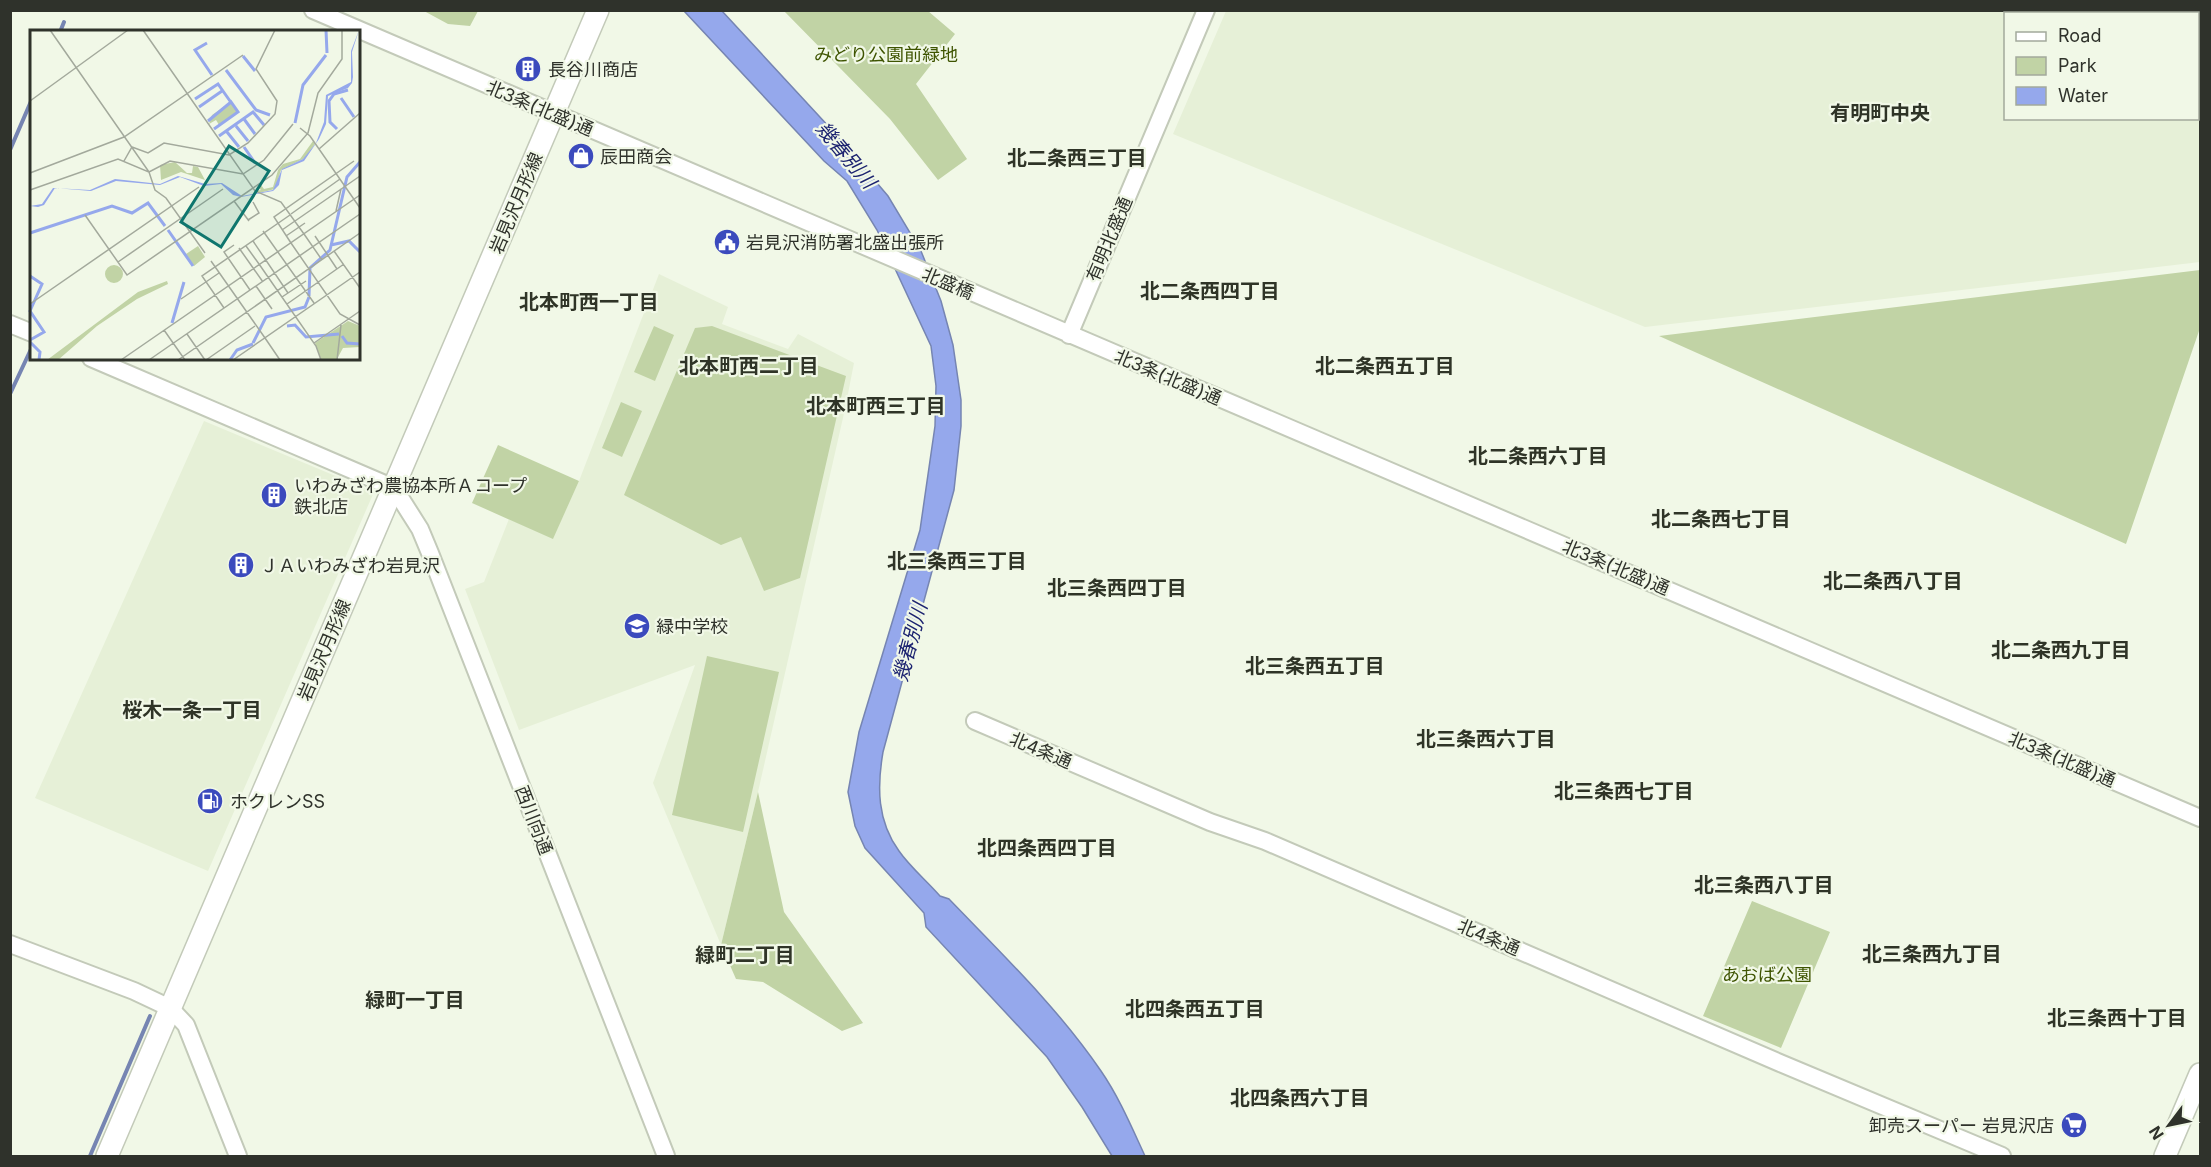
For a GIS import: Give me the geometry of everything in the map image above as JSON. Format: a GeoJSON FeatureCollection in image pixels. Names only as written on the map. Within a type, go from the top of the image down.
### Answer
{"type":"FeatureCollection","features":[{"type":"Feature","properties":{"kind":"main road","name":"岩見沢月形線"},"geometry":{"type":"LineString","coordinates":[[107,1156],[597,14]]}},
{"type":"Feature","properties":{"kind":"main road"},"geometry":{"type":"LineString","coordinates":[[2165,1156],[2200,1074]]}},
{"type":"Feature","properties":{"kind":"street","name":"北3条(北盛)通"},"geometry":{"type":"LineString","coordinates":[[313,10],[360,30]]}},
{"type":"Feature","properties":{"kind":"street","name":"有明北盛通"},"geometry":{"type":"LineString","coordinates":[[1069,335],[1206,10]]}},
{"type":"Feature","properties":{"kind":"street","name":"北3条(北盛)通"},"geometry":{"type":"LineString","coordinates":[[360,30],[800,220]]}},
{"type":"Feature","properties":{"kind":"street","name":"北盛橋"},"geometry":{"type":"LineString","coordinates":[[800,220],[1030,319]]}},
{"type":"Feature","properties":{"kind":"street","name":"北3条(北盛)通"},"geometry":{"type":"LineString","coordinates":[[1030,319],[2200,818]]}},
{"type":"Feature","properties":{"kind":"street"},"geometry":{"type":"LineString","coordinates":[[10,324],[30,332]]}},
{"type":"Feature","properties":{"kind":"street"},"geometry":{"type":"LineString","coordinates":[[96,360],[394,488]]}},
{"type":"Feature","properties":{"kind":"street","name":"西川向通"},"geometry":{"type":"LineString","coordinates":[[394,488],[420,529],[666,1156]]}},
{"type":"Feature","properties":{"kind":"street","name":"北4条通"},"geometry":{"type":"LineString","coordinates":[[975,721],[1210,822],[1265,841],[2002,1156]]}},
{"type":"Feature","properties":{"kind":"street"},"geometry":{"type":"LineString","coordinates":[[10,944],[134,991],[170,1008],[186,1025],[238,1156]]}},
{"type":"Feature","properties":{"kind":"shaded area"},"geometry":{"type":"Polygon","coordinates":[[[1226,11],[2200,11],[2200,262],[1645,327],[1173,134],[1226,11]]]}},
{"type":"Feature","properties":{"kind":"shaded area","name":"緑中学校"},"geometry":{"type":"Polygon","coordinates":[[[659,274],[728,307],[722,324],[788,349],[798,334],[854,363],[758,792],[721,945],[653,783],[695,665],[519,730],[465,589],[484,582],[509,519],[553,538],[579,481],[659,274]]]}},
{"type":"Feature","properties":{"kind":"shaded area"},"geometry":{"type":"Polygon","coordinates":[[[204,421],[374,492],[208,871],[35,798],[204,421]]]}},
{"type":"Feature","properties":{"kind":"green space"},"geometry":{"type":"Polygon","coordinates":[[[424,11],[478,11],[470,26],[448,24],[424,11]]]}},
{"type":"Feature","properties":{"kind":"green space","name":"みどり公園前緑地"},"geometry":{"type":"Polygon","coordinates":[[[784,11],[928,11],[955,34],[916,84],[967,159],[938,180],[890,119],[784,11]]]}},
{"type":"Feature","properties":{"kind":"green space"},"geometry":{"type":"Polygon","coordinates":[[[2200,270],[2200,328],[2126,544],[1659,336],[2200,270]]]}},
{"type":"Feature","properties":{"kind":"green space"},"geometry":{"type":"Polygon","coordinates":[[[654,326],[674,335],[655,381],[634,372],[654,326]]]}},
{"type":"Feature","properties":{"kind":"green space"},"geometry":{"type":"Polygon","coordinates":[[[712,326],[846,376],[800,578],[764,591],[741,537],[721,545],[624,495],[695,328],[712,326]]]}},
{"type":"Feature","properties":{"kind":"green space"},"geometry":{"type":"Polygon","coordinates":[[[621,402],[642,411],[622,457],[602,448],[621,402]]]}},
{"type":"Feature","properties":{"kind":"green space"},"geometry":{"type":"Polygon","coordinates":[[[498,445],[579,481],[553,539],[472,503],[498,445]]]}},
{"type":"Feature","properties":{"kind":"green space"},"geometry":{"type":"Polygon","coordinates":[[[707,656],[779,672],[743,832],[672,815],[707,656]]]}},
{"type":"Feature","properties":{"kind":"green space"},"geometry":{"type":"Polygon","coordinates":[[[758,792],[784,912],[863,1023],[842,1031],[763,982],[736,979],[721,945],[758,792]]]}},
{"type":"Feature","properties":{"kind":"green space","name":"あおば公園"},"geometry":{"type":"Polygon","coordinates":[[[1752,901],[1830,932],[1781,1048],[1703,1016],[1752,901]]]}},
{"type":"Feature","properties":{"kind":"water","name":"幾春別川"},"geometry":{"type":"Polygon","coordinates":[[[684,11],[722,11],[831,129],[888,196],[921,251],[941,301],[953,345],[961,400],[961,426],[954,490],[883,752],[880,803],[883,816],[892,840],[908,863],[940,896],[949,899],[1067,1025],[1114,1091],[1145,1156],[1112,1156],[1082,1107],[1047,1057],[926,927],[924,913],[865,848],[855,826],[848,792],[859,732],[920,530],[935,426],[936,386],[931,346],[877,230],[847,181],[824,161],[684,11]]]}},
{"type":"Feature","properties":{"kind":"waterway"},"geometry":{"type":"LineString","coordinates":[[61,30],[64,22]]}},
{"type":"Feature","properties":{"kind":"waterway"},"geometry":{"type":"LineString","coordinates":[[10,150],[30,104]]}},
{"type":"Feature","properties":{"kind":"waterway"},"geometry":{"type":"LineString","coordinates":[[10,394],[30,351]]}},
{"type":"Feature","properties":{"kind":"waterway"},"geometry":{"type":"LineString","coordinates":[[90,1156],[150,1016]]}},
{"type":"Feature","properties":{"kind":"place","name":"長谷川商店"},"geometry":{"type":"Point","coordinates":[528,69]}},
{"type":"Feature","properties":{"kind":"place","name":"辰田商会"},"geometry":{"type":"Point","coordinates":[581,156]}},
{"type":"Feature","properties":{"kind":"place","name":"岩見沢消防署北盛出張所"},"geometry":{"type":"Point","coordinates":[727,242]}},
{"type":"Feature","properties":{"kind":"place","name":"いわみざわ農協本所Ａコープ 鉄北店"},"geometry":{"type":"Point","coordinates":[274,495]}},
{"type":"Feature","properties":{"kind":"place","name":"ＪＡいわみざわ岩見沢"},"geometry":{"type":"Point","coordinates":[241,565]}},
{"type":"Feature","properties":{"kind":"place","name":"緑中学校"},"geometry":{"type":"Point","coordinates":[637,626]}},
{"type":"Feature","properties":{"kind":"place","name":"ホクレンSS"},"geometry":{"type":"Point","coordinates":[210,801]}},
{"type":"Feature","properties":{"kind":"place","name":"卸売スーパー 岩見沢店"},"geometry":{"type":"Point","coordinates":[2074,1125]}},
{"type":"Feature","properties":{"kind":"district","name":"有明町中央"},"geometry":{"type":"Point","coordinates":[1880,113]}},
{"type":"Feature","properties":{"kind":"district","name":"北二条西三丁目"},"geometry":{"type":"Point","coordinates":[1077,158]}},
{"type":"Feature","properties":{"kind":"district","name":"北二条西四丁目"},"geometry":{"type":"Point","coordinates":[1210,291]}},
{"type":"Feature","properties":{"kind":"district","name":"北本町西一丁目"},"geometry":{"type":"Point","coordinates":[589,302]}},
{"type":"Feature","properties":{"kind":"district","name":"北本町西二丁目"},"geometry":{"type":"Point","coordinates":[749,366]}},
{"type":"Feature","properties":{"kind":"district","name":"北二条西五丁目"},"geometry":{"type":"Point","coordinates":[1385,366]}},
{"type":"Feature","properties":{"kind":"district","name":"北本町西三丁目"},"geometry":{"type":"Point","coordinates":[876,406]}},
{"type":"Feature","properties":{"kind":"district","name":"北二条西六丁目"},"geometry":{"type":"Point","coordinates":[1538,456]}},
{"type":"Feature","properties":{"kind":"district","name":"北二条西七丁目"},"geometry":{"type":"Point","coordinates":[1721,519]}},
{"type":"Feature","properties":{"kind":"district","name":"北三条西三丁目"},"geometry":{"type":"Point","coordinates":[957,561]}},
{"type":"Feature","properties":{"kind":"district","name":"北二条西八丁目"},"geometry":{"type":"Point","coordinates":[1893,581]}},
{"type":"Feature","properties":{"kind":"district","name":"北三条西四丁目"},"geometry":{"type":"Point","coordinates":[1117,588]}},
{"type":"Feature","properties":{"kind":"district","name":"北二条西九丁目"},"geometry":{"type":"Point","coordinates":[2061,650]}},
{"type":"Feature","properties":{"kind":"district","name":"北三条西五丁目"},"geometry":{"type":"Point","coordinates":[1315,666]}},
{"type":"Feature","properties":{"kind":"district","name":"桜木一条一丁目"},"geometry":{"type":"Point","coordinates":[192,710]}},
{"type":"Feature","properties":{"kind":"district","name":"北三条西六丁目"},"geometry":{"type":"Point","coordinates":[1486,739]}},
{"type":"Feature","properties":{"kind":"district","name":"北三条西七丁目"},"geometry":{"type":"Point","coordinates":[1624,791]}},
{"type":"Feature","properties":{"kind":"district","name":"北四条西四丁目"},"geometry":{"type":"Point","coordinates":[1047,848]}},
{"type":"Feature","properties":{"kind":"district","name":"北三条西八丁目"},"geometry":{"type":"Point","coordinates":[1764,885]}},
{"type":"Feature","properties":{"kind":"district","name":"北三条西九丁目"},"geometry":{"type":"Point","coordinates":[1932,954]}},
{"type":"Feature","properties":{"kind":"district","name":"緑町二丁目"},"geometry":{"type":"Point","coordinates":[745,955]}},
{"type":"Feature","properties":{"kind":"district","name":"緑町一丁目"},"geometry":{"type":"Point","coordinates":[415,1000]}},
{"type":"Feature","properties":{"kind":"district","name":"北四条西五丁目"},"geometry":{"type":"Point","coordinates":[1195,1009]}},
{"type":"Feature","properties":{"kind":"district","name":"北三条西十丁目"},"geometry":{"type":"Point","coordinates":[2117,1018]}},
{"type":"Feature","properties":{"kind":"district","name":"北四条西六丁目"},"geometry":{"type":"Point","coordinates":[1300,1098]}}]}
